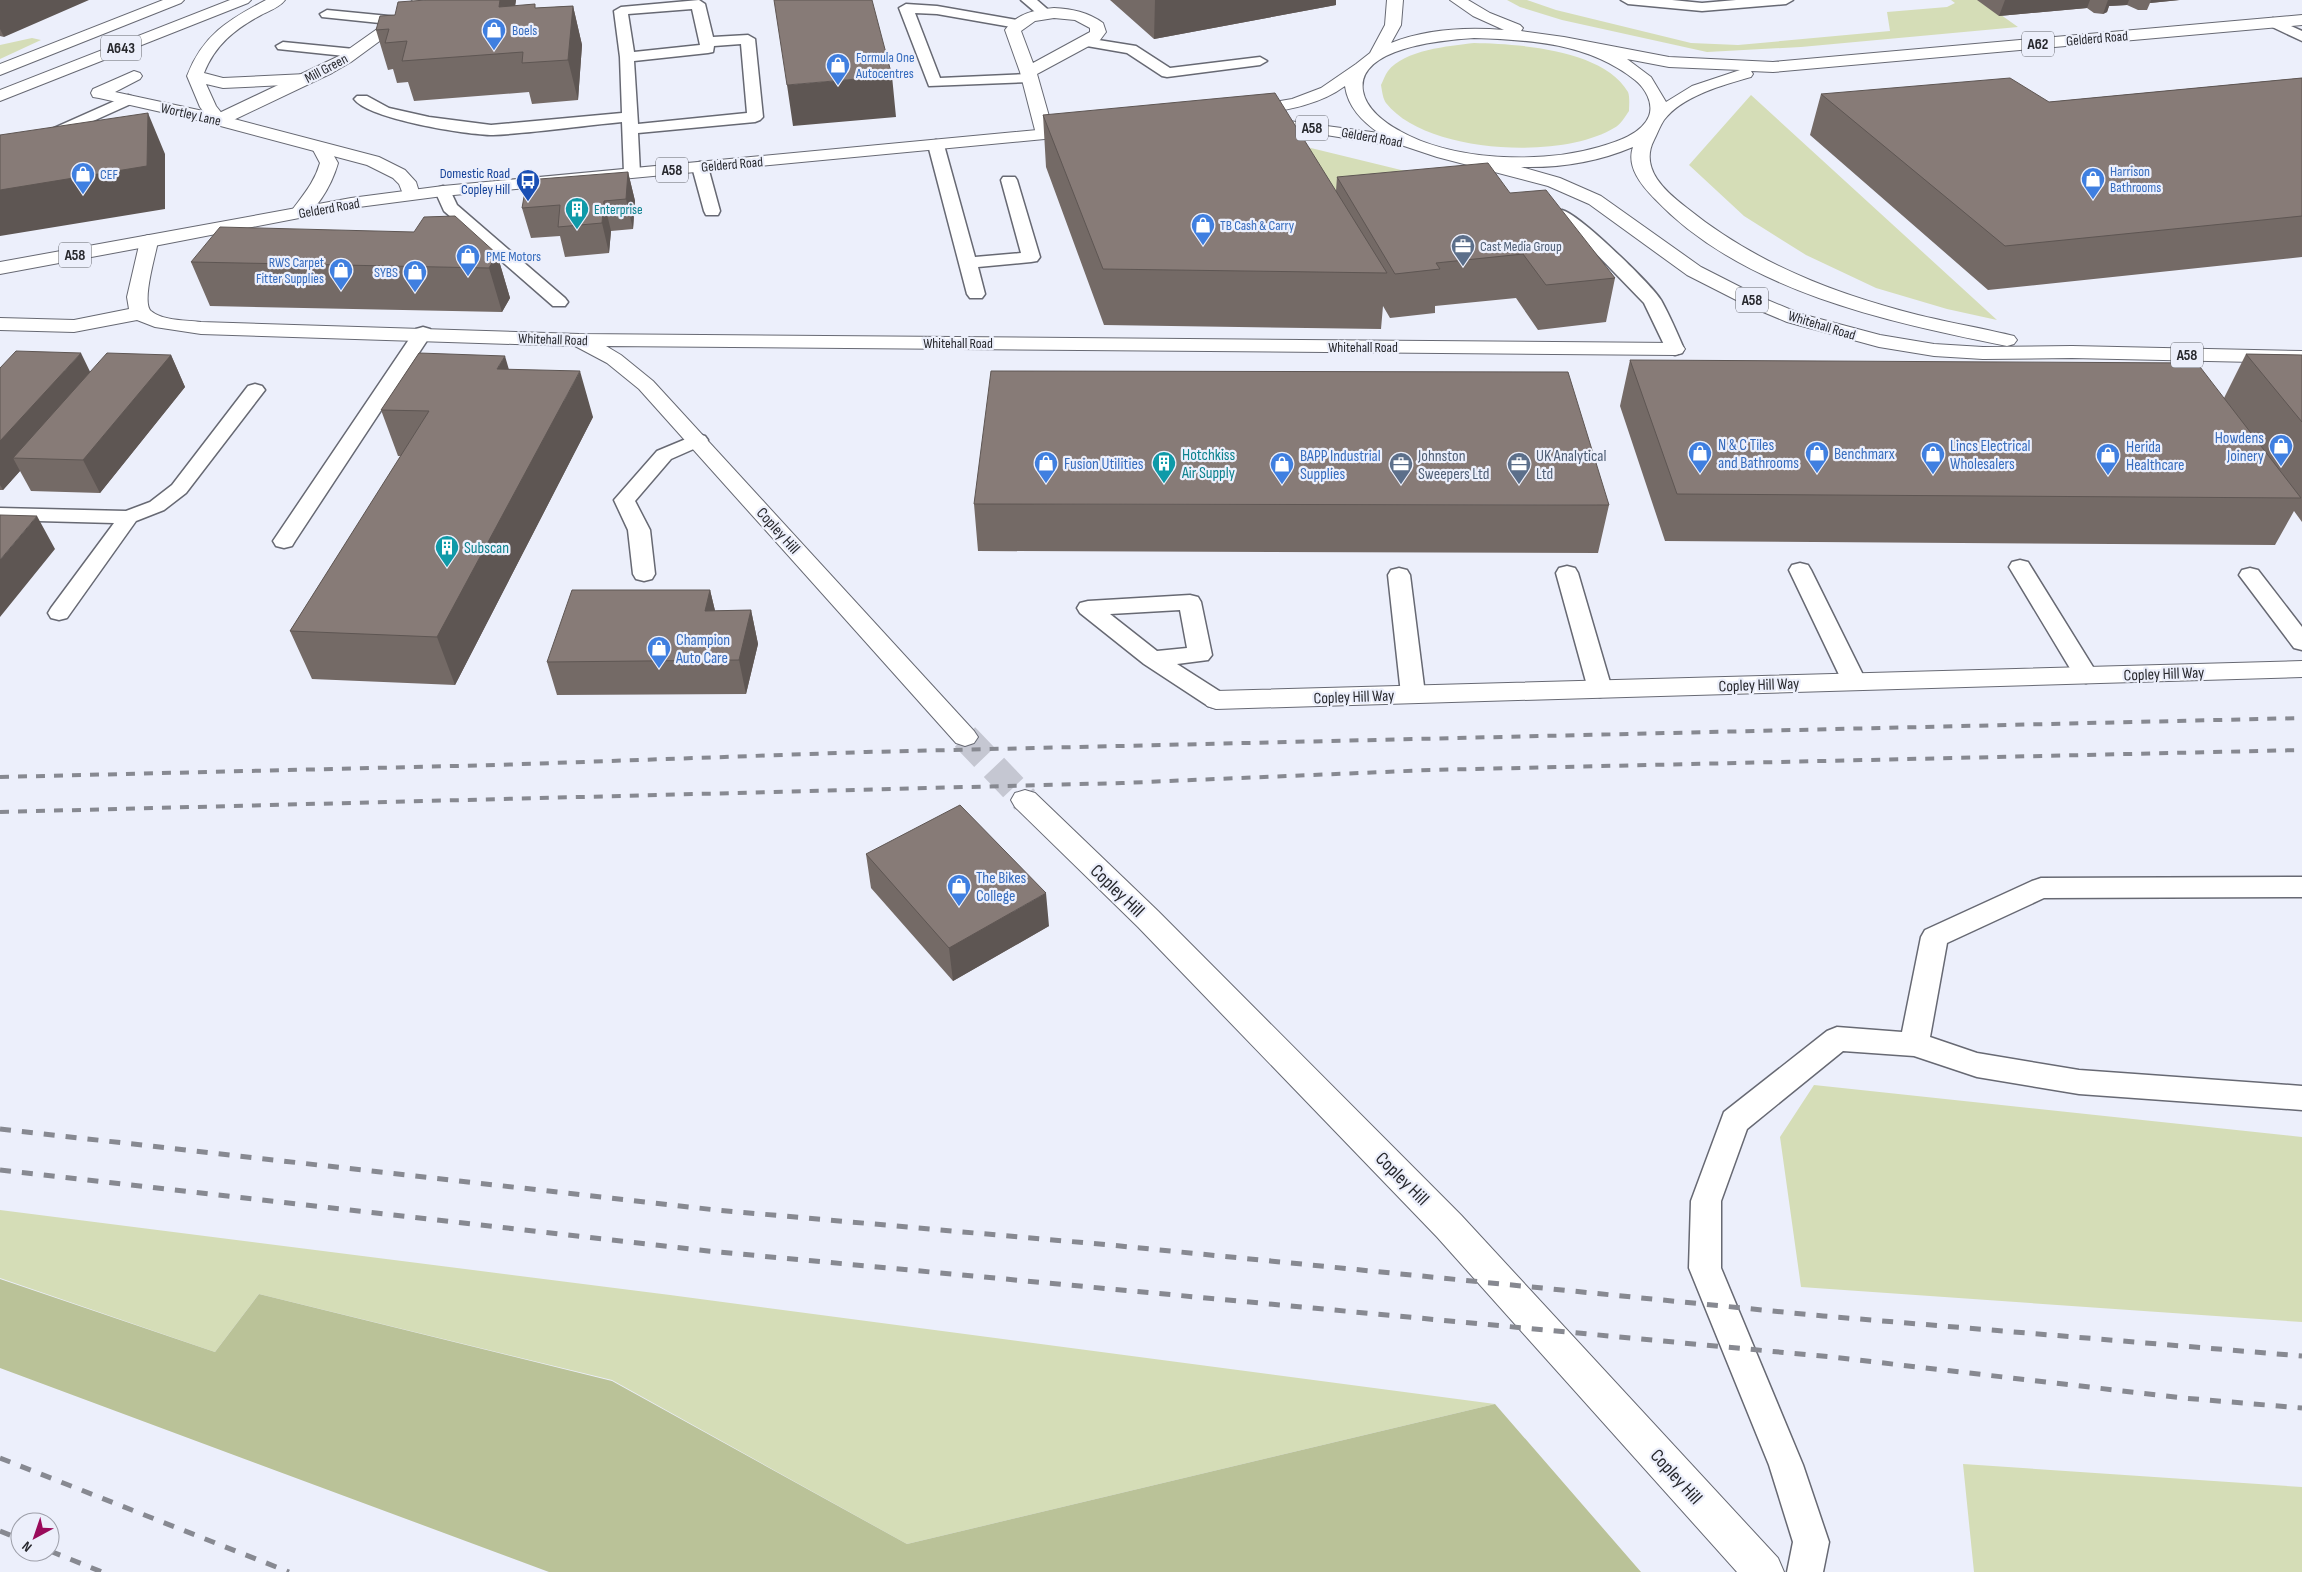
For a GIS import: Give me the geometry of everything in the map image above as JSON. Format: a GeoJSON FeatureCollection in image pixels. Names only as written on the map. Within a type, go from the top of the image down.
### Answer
{"type":"FeatureCollection","features":[{"type":"Feature","properties":{"kind":"main road","name":"A643"},"geometry":{"type":"LineString","coordinates":[[0,70],[176,0]]}},
{"type":"Feature","properties":{"kind":"main road","name":"A643"},"geometry":{"type":"LineString","coordinates":[[0,96],[243,0]]}},
{"type":"Feature","properties":{"kind":"main road"},"geometry":{"type":"LineString","coordinates":[[219,120],[208,106],[195,76],[201,58],[214,41],[238,21],[277,0]]}},
{"type":"Feature","properties":{"kind":"main road","name":"Mill Green"},"geometry":{"type":"LineString","coordinates":[[219,120],[326,70],[399,21],[422,0]]}},
{"type":"Feature","properties":{"kind":"main road"},"geometry":{"type":"LineString","coordinates":[[1377,55],[1393,25],[1396,0]]}},
{"type":"Feature","properties":{"kind":"main road","name":"A58"},"geometry":{"type":"LineString","coordinates":[[1458,0],[1502,24],[1585,47],[1635,71],[1653,88],[1659,107],[1655,121]]}},
{"type":"Feature","properties":{"kind":"main road"},"geometry":{"type":"LineString","coordinates":[[1029,75],[1086,42],[1098,32],[1098,26],[1093,21],[1073,14],[1046,14],[1023,20],[1016,24],[1013,30],[1029,75],[1045,134]]}},
{"type":"Feature","properties":{"kind":"main road","name":"Gelderd Road"},"geometry":{"type":"LineString","coordinates":[[1585,47],[1669,62],[1774,67],[2302,20]]}},
{"type":"Feature","properties":{"kind":"main road"},"geometry":{"type":"LineString","coordinates":[[1377,55],[1402,44],[1432,37],[1474,33],[1517,34],[1559,41]]}},
{"type":"Feature","properties":{"kind":"main road","name":"Gelderd Road"},"geometry":{"type":"LineString","coordinates":[[1377,55],[1326,92],[1295,103],[1231,119],[1346,132],[1426,148]]}},
{"type":"Feature","properties":{"kind":"main road","name":"Gelderd Road"},"geometry":{"type":"LineString","coordinates":[[1461,156],[1498,161],[1551,162],[1598,154],[1632,142],[1680,97],[1714,82],[1774,67]]}},
{"type":"Feature","properties":{"kind":"main road"},"geometry":{"type":"LineString","coordinates":[[1360,68],[1352,85],[1356,102],[1371,120],[1396,136],[1426,148]]}},
{"type":"Feature","properties":{"kind":"main road","name":"Wortley Lane"},"geometry":{"type":"LineString","coordinates":[[134,76],[99,93],[219,120],[373,161],[399,174],[407,182],[410,195]]}},
{"type":"Feature","properties":{"kind":"main road"},"geometry":{"type":"LineString","coordinates":[[195,76],[223,83],[306,79]]}},
{"type":"Feature","properties":{"kind":"main road","name":"Whitehall Road"},"geometry":{"type":"LineString","coordinates":[[1655,121],[1640,153],[1642,169],[1660,194],[1693,225],[1748,259],[1826,296],[1865,308],[1967,332],[2072,352]]}},
{"type":"Feature","properties":{"kind":"main road","name":"Gelderd Road"},"geometry":{"type":"LineString","coordinates":[[149,241],[298,214],[443,191],[1093,130]]}},
{"type":"Feature","properties":{"kind":"main road"},"geometry":{"type":"LineString","coordinates":[[298,214],[314,197],[326,177],[329,163],[321,148]]}},
{"type":"Feature","properties":{"kind":"main road","name":"A58"},"geometry":{"type":"LineString","coordinates":[[1426,148],[1461,156]]}},
{"type":"Feature","properties":{"kind":"main road","name":"Whitehall Road"},"geometry":{"type":"LineString","coordinates":[[1461,156],[1554,182],[1595,200],[1694,271],[1751,300],[1794,318],[1879,341],[1934,350],[1982,353],[2072,352],[2302,358]]}},
{"type":"Feature","properties":{"kind":"main road"},"geometry":{"type":"LineString","coordinates":[[0,324],[74,326],[140,313],[136,302],[149,241]]}},
{"type":"Feature","properties":{"kind":"main road","name":"A58"},"geometry":{"type":"LineString","coordinates":[[0,268],[149,241]]}},
{"type":"Feature","properties":{"kind":"main road","name":"Whitehall Road"},"geometry":{"type":"LineString","coordinates":[[140,313],[151,320],[201,328],[423,333],[579,340],[1675,349]]}},
{"type":"Feature","properties":{"kind":"main road","name":"Copley Hill"},"geometry":{"type":"LineString","coordinates":[[579,340],[614,359],[646,385],[698,440],[965,737]]}},
{"type":"Feature","properties":{"kind":"main road","name":"Copley Hill Way"},"geometry":{"type":"LineString","coordinates":[[1216,700],[2302,668]]}},
{"type":"Feature","properties":{"kind":"main road","name":"Copley Hill"},"geometry":{"type":"LineString","coordinates":[[1025,800],[1148,919],[1449,1226],[1764,1572]]}},
{"type":"Feature","properties":{"kind":"lane"},"geometry":{"type":"LineString","coordinates":[[1028,0],[1046,14]]}},
{"type":"Feature","properties":{"kind":"lane"},"geometry":{"type":"LineString","coordinates":[[1628,0],[1702,7],[1786,0]]}},
{"type":"Feature","properties":{"kind":"lane"},"geometry":{"type":"LineString","coordinates":[[627,57],[708,49],[698,4],[621,11],[627,57],[632,174]]}},
{"type":"Feature","properties":{"kind":"lane"},"geometry":{"type":"LineString","coordinates":[[1016,24],[937,10],[906,8],[934,83],[1029,75]]}},
{"type":"Feature","properties":{"kind":"lane"},"geometry":{"type":"LineString","coordinates":[[327,14],[399,21]]}},
{"type":"Feature","properties":{"kind":"lane"},"geometry":{"type":"LineString","coordinates":[[2274,22],[2302,37]]}},
{"type":"Feature","properties":{"kind":"lane"},"geometry":{"type":"LineString","coordinates":[[362,99],[384,111],[430,122],[491,130],[755,117],[748,39],[706,42]]}},
{"type":"Feature","properties":{"kind":"lane"},"geometry":{"type":"LineString","coordinates":[[1086,42],[1131,49],[1167,73],[1260,61]]}},
{"type":"Feature","properties":{"kind":"lane"},"geometry":{"type":"LineString","coordinates":[[283,46],[354,53]]}},
{"type":"Feature","properties":{"kind":"lane"},"geometry":{"type":"LineString","coordinates":[[0,158],[128,100]]}},
{"type":"Feature","properties":{"kind":"lane"},"geometry":{"type":"LineString","coordinates":[[936,145],[976,294]]}},
{"type":"Feature","properties":{"kind":"lane"},"geometry":{"type":"LineString","coordinates":[[700,167],[712,211]]}},
{"type":"Feature","properties":{"kind":"lane"},"geometry":{"type":"LineString","coordinates":[[968,263],[1031,257],[1009,180]]}},
{"type":"Feature","properties":{"kind":"lane"},"geometry":{"type":"LineString","coordinates":[[443,191],[450,207],[559,302]]}},
{"type":"Feature","properties":{"kind":"lane","name":"Whitehall Road"},"geometry":{"type":"LineString","coordinates":[[1562,215],[1588,235],[1652,301],[1675,349]]}},
{"type":"Feature","properties":{"kind":"lane"},"geometry":{"type":"LineString","coordinates":[[461,236],[478,231]]}},
{"type":"Feature","properties":{"kind":"lane"},"geometry":{"type":"LineString","coordinates":[[284,541],[423,333]]}},
{"type":"Feature","properties":{"kind":"lane"},"geometry":{"type":"LineString","coordinates":[[0,514],[128,517],[157,506],[179,489],[255,390]]}},
{"type":"Feature","properties":{"kind":"lane"},"geometry":{"type":"LineString","coordinates":[[644,574],[639,530],[624,500],[664,455],[698,440]]}},
{"type":"Feature","properties":{"kind":"lane"},"geometry":{"type":"LineString","coordinates":[[59,613],[128,517]]}},
{"type":"Feature","properties":{"kind":"lane"},"geometry":{"type":"LineString","coordinates":[[2020,567],[2086,675]]}},
{"type":"Feature","properties":{"kind":"lane"},"geometry":{"type":"LineString","coordinates":[[1800,570],[1854,681]]}},
{"type":"Feature","properties":{"kind":"lane"},"geometry":{"type":"LineString","coordinates":[[1567,573],[1600,689]]}},
{"type":"Feature","properties":{"kind":"lane"},"geometry":{"type":"LineString","coordinates":[[2250,574],[2302,643]]}},
{"type":"Feature","properties":{"kind":"lane"},"geometry":{"type":"LineString","coordinates":[[1399,575],[1413,694]]}},
{"type":"Feature","properties":{"kind":"lane"},"geometry":{"type":"LineString","coordinates":[[1152,659],[1200,655],[1190,602],[1088,608],[1152,659],[1216,700]]}},
{"type":"Feature","properties":{"kind":"lane"},"geometry":{"type":"LineString","coordinates":[[1914,1044],[1935,937],[2041,888],[2302,887]]}},
{"type":"Feature","properties":{"kind":"lane"},"geometry":{"type":"LineString","coordinates":[[1805,1572],[1811,1542],[1786,1465],[1706,1268],[1706,1201],[1735,1121],[1837,1039],[1914,1044],[1977,1065],[2080,1082],[2302,1098]]}},
{"type":"Feature","properties":{"kind":"green space"},"geometry":{"type":"Polygon","coordinates":[[[1507,0],[1527,0],[1556,10],[1691,43],[1738,45],[1890,31],[1887,12],[1947,7],[1955,3],[1951,0],[1980,0],[2018,27],[1801,47],[1707,52],[1562,20],[1520,7],[1507,0]]]}},
{"type":"Feature","properties":{"kind":"green space"},"geometry":{"type":"Polygon","coordinates":[[[32,38],[41,40],[0,59],[0,45],[32,38]]]}},
{"type":"Feature","properties":{"kind":"green space"},"geometry":{"type":"Polygon","coordinates":[[[1474,43],[1513,45],[1558,52],[1600,66],[1616,78],[1628,92],[1629,111],[1616,127],[1591,138],[1562,145],[1530,148],[1495,147],[1462,142],[1431,133],[1405,120],[1386,103],[1381,85],[1387,73],[1395,64],[1405,58],[1428,50],[1474,43]]]}},
{"type":"Feature","properties":{"kind":"green space"},"geometry":{"type":"Polygon","coordinates":[[[1751,95],[1997,320],[1947,309],[1876,288],[1806,255],[1744,216],[1689,165],[1751,95]]]}},
{"type":"Feature","properties":{"kind":"green space"},"geometry":{"type":"Polygon","coordinates":[[[1278,140],[1516,198],[1325,219],[1278,140]]]}},
{"type":"Feature","properties":{"kind":"green space"},"geometry":{"type":"Polygon","coordinates":[[[1814,1085],[2302,1137],[2302,1322],[1801,1287],[1780,1137],[1814,1085]]]}},
{"type":"Feature","properties":{"kind":"green space"},"geometry":{"type":"Polygon","coordinates":[[[0,1210],[670,1295],[1495,1404],[907,1544],[612,1380],[259,1294],[215,1352],[0,1278],[0,1210]]]}},
{"type":"Feature","properties":{"kind":"green space"},"geometry":{"type":"Polygon","coordinates":[[[0,1279],[215,1352],[259,1294],[612,1381],[907,1544],[1495,1404],[1641,1572],[549,1572],[0,1368],[0,1279]]]}},
{"type":"Feature","properties":{"kind":"green space"},"geometry":{"type":"Polygon","coordinates":[[[1963,1464],[2302,1487],[2302,1572],[1974,1572],[1963,1464]]]}},
{"type":"Feature","properties":{"kind":"building"},"geometry":{"type":"Polygon","coordinates":[[[500,0],[499,7],[535,4],[535,8],[573,6],[568,60],[522,63],[523,52],[402,61],[407,41],[385,43],[389,29],[376,30],[380,16],[395,15],[398,2],[500,0]]]}},
{"type":"Feature","properties":{"kind":"building"},"geometry":{"type":"Polygon","coordinates":[[[774,0],[872,0],[892,76],[787,85],[774,0]]]}},
{"type":"Feature","properties":{"kind":"building","name":"Harrison Bathrooms"},"geometry":{"type":"Polygon","coordinates":[[[2010,78],[2049,102],[2302,78],[2302,216],[2005,246],[1821,94],[2010,78]]]}},
{"type":"Feature","properties":{"kind":"building","name":"TB Cash & Carry"},"geometry":{"type":"Polygon","coordinates":[[[1275,93],[1387,273],[1103,269],[1043,115],[1275,93]]]}},
{"type":"Feature","properties":{"kind":"building"},"geometry":{"type":"Polygon","coordinates":[[[148,113],[147,166],[0,190],[0,135],[148,113]]]}},
{"type":"Feature","properties":{"kind":"building"},"geometry":{"type":"Polygon","coordinates":[[[1488,163],[1510,193],[1546,190],[1615,278],[1546,285],[1523,254],[1436,263],[1440,269],[1395,274],[1337,177],[1488,163]]]}},
{"type":"Feature","properties":{"kind":"building"},"geometry":{"type":"Polygon","coordinates":[[[628,172],[626,199],[604,201],[602,223],[558,227],[560,205],[522,208],[527,180],[628,172]]]}},
{"type":"Feature","properties":{"kind":"building"},"geometry":{"type":"Polygon","coordinates":[[[455,216],[497,254],[489,268],[191,262],[220,227],[414,232],[424,217],[455,216]]]}},
{"type":"Feature","properties":{"kind":"building"},"geometry":{"type":"Polygon","coordinates":[[[16,351],[81,353],[0,441],[0,368],[16,351]]]}},
{"type":"Feature","properties":{"kind":"building"},"geometry":{"type":"Polygon","coordinates":[[[107,353],[171,355],[83,460],[13,458],[107,353]]]}},
{"type":"Feature","properties":{"kind":"building"},"geometry":{"type":"Polygon","coordinates":[[[419,353],[505,356],[497,369],[580,371],[437,637],[290,631],[429,411],[381,410],[419,353]]]}},
{"type":"Feature","properties":{"kind":"building"},"geometry":{"type":"Polygon","coordinates":[[[2246,354],[2302,355],[2302,422],[2246,354]]]}},
{"type":"Feature","properties":{"kind":"building"},"geometry":{"type":"Polygon","coordinates":[[[1630,360],[2197,363],[2301,498],[1677,494],[1630,360]]]}},
{"type":"Feature","properties":{"kind":"building"},"geometry":{"type":"Polygon","coordinates":[[[991,371],[1568,372],[1609,505],[974,504],[991,371]]]}},
{"type":"Feature","properties":{"kind":"building"},"geometry":{"type":"Polygon","coordinates":[[[0,515],[37,516],[0,560],[0,515]]]}},
{"type":"Feature","properties":{"kind":"building"},"geometry":{"type":"Polygon","coordinates":[[[572,590],[710,590],[705,611],[751,610],[739,660],[547,662],[572,590]]]}},
{"type":"Feature","properties":{"kind":"building"},"geometry":{"type":"Polygon","coordinates":[[[960,805],[1046,893],[949,948],[866,854],[960,805]]]}},
{"type":"Feature","properties":{"kind":"tunnel"},"geometry":{"type":"LineString","coordinates":[[965,737],[1025,800]]}},
{"type":"Feature","properties":{"kind":"railway"},"geometry":{"type":"LineString","coordinates":[[0,777],[496,765],[866,752],[2302,718]]}},
{"type":"Feature","properties":{"kind":"railway"},"geometry":{"type":"LineString","coordinates":[[0,812],[1122,783],[1430,770],[2302,750]]}},
{"type":"Feature","properties":{"kind":"railway"},"geometry":{"type":"LineString","coordinates":[[0,1129],[716,1210],[1110,1245],[1823,1316],[2302,1356]]}},
{"type":"Feature","properties":{"kind":"railway"},"geometry":{"type":"LineString","coordinates":[[0,1170],[708,1251],[1832,1357],[2183,1398],[2302,1408]]}},
{"type":"Feature","properties":{"kind":"railway"},"geometry":{"type":"LineString","coordinates":[[0,1458],[289,1572]]}},
{"type":"Feature","properties":{"kind":"railway"},"geometry":{"type":"LineString","coordinates":[[0,1531],[10,1535]]}},
{"type":"Feature","properties":{"kind":"railway"},"geometry":{"type":"LineString","coordinates":[[60,1555],[102,1572]]}},
{"type":"Feature","properties":{"kind":"place","name":"Boels"},"geometry":{"type":"Point","coordinates":[494,51]}},
{"type":"Feature","properties":{"kind":"place","name":"Formula One Autocentres"},"geometry":{"type":"Point","coordinates":[838,86]}},
{"type":"Feature","properties":{"kind":"place","name":"CEF"},"geometry":{"type":"Point","coordinates":[83,195]}},
{"type":"Feature","properties":{"kind":"place","name":"Harrison Bathrooms"},"geometry":{"type":"Point","coordinates":[2093,200]}},
{"type":"Feature","properties":{"kind":"place","name":"Domestic Road Copley Hill"},"geometry":{"type":"Point","coordinates":[528,202]}},
{"type":"Feature","properties":{"kind":"place","name":"Enterprise"},"geometry":{"type":"Point","coordinates":[577,230]}},
{"type":"Feature","properties":{"kind":"place","name":"TB Cash & Carry"},"geometry":{"type":"Point","coordinates":[1203,246]}},
{"type":"Feature","properties":{"kind":"place","name":"Cast Media Group"},"geometry":{"type":"Point","coordinates":[1463,267]}},
{"type":"Feature","properties":{"kind":"place","name":"PME Motors"},"geometry":{"type":"Point","coordinates":[468,277]}},
{"type":"Feature","properties":{"kind":"place","name":"RWS Carpet Fitter Supplies"},"geometry":{"type":"Point","coordinates":[341,291]}},
{"type":"Feature","properties":{"kind":"place","name":"SYBS"},"geometry":{"type":"Point","coordinates":[415,293]}},
{"type":"Feature","properties":{"kind":"place","name":"Howdens Joinery"},"geometry":{"type":"Point","coordinates":[2281,467]}},
{"type":"Feature","properties":{"kind":"place","name":"N & C Tiles and Bathrooms"},"geometry":{"type":"Point","coordinates":[1700,474]}},
{"type":"Feature","properties":{"kind":"place","name":"Benchmarx"},"geometry":{"type":"Point","coordinates":[1817,474]}},
{"type":"Feature","properties":{"kind":"place","name":"Lincs Electrical Wholesalers"},"geometry":{"type":"Point","coordinates":[1933,475]}},
{"type":"Feature","properties":{"kind":"place","name":"Herida Healthcare"},"geometry":{"type":"Point","coordinates":[2108,476]}},
{"type":"Feature","properties":{"kind":"place","name":"Fusion Utilities"},"geometry":{"type":"Point","coordinates":[1046,484]}},
{"type":"Feature","properties":{"kind":"place","name":"Hotchkiss Air Supply"},"geometry":{"type":"Point","coordinates":[1164,484]}},
{"type":"Feature","properties":{"kind":"place","name":"BAPP Industrial Supplies"},"geometry":{"type":"Point","coordinates":[1282,485]}},
{"type":"Feature","properties":{"kind":"place","name":"Johnston Sweepers Ltd"},"geometry":{"type":"Point","coordinates":[1401,485]}},
{"type":"Feature","properties":{"kind":"place","name":"UK Analytical Ltd"},"geometry":{"type":"Point","coordinates":[1519,485]}},
{"type":"Feature","properties":{"kind":"place","name":"Subscan"},"geometry":{"type":"Point","coordinates":[447,568]}},
{"type":"Feature","properties":{"kind":"place","name":"Champion Auto Care"},"geometry":{"type":"Point","coordinates":[659,669]}},
{"type":"Feature","properties":{"kind":"place","name":"The Bikes College"},"geometry":{"type":"Point","coordinates":[959,907]}}]}
